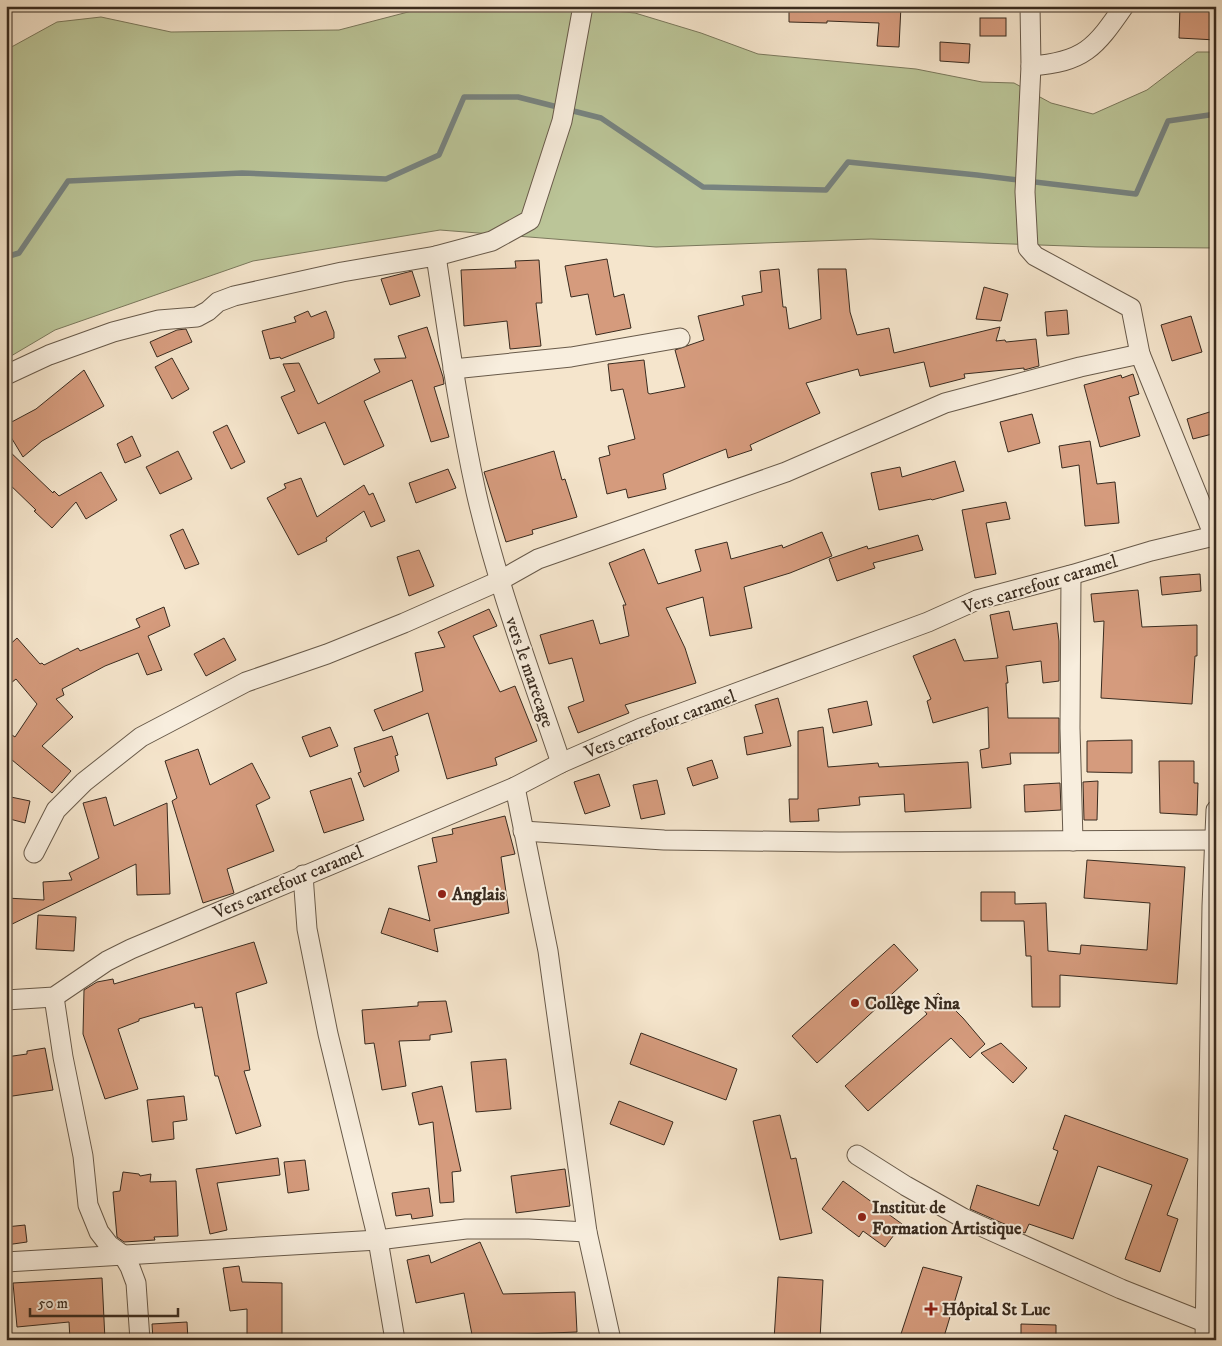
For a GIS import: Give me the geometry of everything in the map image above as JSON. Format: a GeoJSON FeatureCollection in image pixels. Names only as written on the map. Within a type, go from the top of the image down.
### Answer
{"type":"FeatureCollection","features":[{"type":"Feature","properties":{"kind":"street"},"geometry":{"type":"LineString","coordinates":[[6,375],[49,355],[113,332],[159,320],[197,317],[208,311],[218,302],[234,296],[342,272],[436,256],[492,241],[530,220],[562,121],[584,6]]}},
{"type":"Feature","properties":{"kind":"street"},"geometry":{"type":"LineString","coordinates":[[1030,6],[1031,66],[1051,65],[1071,60],[1085,52],[1105,34],[1124,6]]}},
{"type":"Feature","properties":{"kind":"street","name":"Vers carrefour caramel"},"geometry":{"type":"LineString","coordinates":[[54,997],[107,961],[131,949],[515,787],[561,763],[641,728],[919,626],[977,600],[1151,551],[1215,536],[1140,354],[1131,308],[1035,256],[1028,248],[1025,192],[1031,66]]}},
{"type":"Feature","properties":{"kind":"street","name":"vers le marecage"},"geometry":{"type":"LineString","coordinates":[[436,256],[453,370],[476,492],[500,581],[561,763]]}},
{"type":"Feature","properties":{"kind":"street"},"geometry":{"type":"LineString","coordinates":[[453,370],[571,357],[680,338]]}},
{"type":"Feature","properties":{"kind":"street"},"geometry":{"type":"LineString","coordinates":[[34,853],[56,810],[84,782],[141,737],[246,682],[327,654],[500,581],[538,559],[786,472],[945,404],[1080,367],[1140,354]]}},
{"type":"Feature","properties":{"kind":"street"},"geometry":{"type":"LineString","coordinates":[[1071,575],[1070,728],[1073,841]]}},
{"type":"Feature","properties":{"kind":"street"},"geometry":{"type":"LineString","coordinates":[[515,787],[548,951],[587,1232],[611,1340]]}},
{"type":"Feature","properties":{"kind":"street"},"geometry":{"type":"LineString","coordinates":[[857,1155],[906,1186],[963,1218],[1120,1289],[1205,1331],[1210,1301],[1214,840],[1216,810]]}},
{"type":"Feature","properties":{"kind":"street"},"geometry":{"type":"LineString","coordinates":[[523,831],[664,840],[839,842],[1214,840]]}},
{"type":"Feature","properties":{"kind":"street"},"geometry":{"type":"LineString","coordinates":[[303,875],[307,929],[328,1034],[378,1240],[395,1340]]}},
{"type":"Feature","properties":{"kind":"street"},"geometry":{"type":"LineString","coordinates":[[6,1000],[54,997],[63,1057],[83,1156],[88,1204],[99,1232],[109,1245],[123,1255],[130,1267],[136,1283],[140,1340]]}},
{"type":"Feature","properties":{"kind":"street"},"geometry":{"type":"LineString","coordinates":[[6,1262],[378,1240],[466,1229],[529,1229],[587,1232]]}},
{"type":"Feature","properties":{"kind":"green space"},"geometry":{"type":"Polygon","coordinates":[[[431,6],[558,6],[635,13],[701,33],[758,54],[916,69],[982,82],[1014,83],[1051,103],[1093,114],[1147,90],[1197,52],[1216,52],[1216,248],[1096,247],[871,239],[656,247],[440,230],[253,261],[55,330],[6,359],[6,50],[57,22],[101,17],[171,32],[339,30],[431,6]]]}},
{"type":"Feature","properties":{"kind":"building"},"geometry":{"type":"Polygon","coordinates":[[[789,6],[901,6],[899,47],[877,46],[879,23],[789,22],[789,6]]]}},
{"type":"Feature","properties":{"kind":"building"},"geometry":{"type":"Polygon","coordinates":[[[1180,6],[1216,6],[1216,40],[1179,38],[1180,6]]]}},
{"type":"Feature","properties":{"kind":"building"},"geometry":{"type":"Polygon","coordinates":[[[980,18],[1006,18],[1006,36],[980,36],[980,18]]]}},
{"type":"Feature","properties":{"kind":"building"},"geometry":{"type":"Polygon","coordinates":[[[940,42],[970,44],[969,63],[940,61],[940,42]]]}},
{"type":"Feature","properties":{"kind":"building"},"geometry":{"type":"Polygon","coordinates":[[[607,259],[614,297],[624,294],[631,328],[596,335],[588,294],[571,297],[565,266],[607,259]]]}},
{"type":"Feature","properties":{"kind":"building"},"geometry":{"type":"Polygon","coordinates":[[[539,260],[542,303],[536,303],[541,346],[510,349],[507,321],[464,326],[461,270],[516,268],[515,261],[539,260]]]}},
{"type":"Feature","properties":{"kind":"building"},"geometry":{"type":"Polygon","coordinates":[[[779,269],[783,307],[786,307],[789,329],[821,319],[818,269],[846,269],[850,312],[857,335],[889,328],[894,353],[1000,327],[996,341],[1036,339],[1039,366],[1024,370],[1024,368],[964,374],[965,378],[930,387],[924,362],[860,376],[858,369],[806,383],[820,413],[750,445],[752,450],[728,458],[726,449],[663,474],[666,489],[628,498],[626,489],[607,494],[599,458],[610,455],[608,446],[635,439],[623,389],[611,391],[608,364],[644,360],[648,393],[650,394],[685,387],[675,350],[704,340],[698,316],[744,305],[742,296],[762,292],[760,271],[779,269]]]}},
{"type":"Feature","properties":{"kind":"building"},"geometry":{"type":"Polygon","coordinates":[[[412,271],[420,296],[390,305],[381,279],[412,271]]]}},
{"type":"Feature","properties":{"kind":"building"},"geometry":{"type":"Polygon","coordinates":[[[984,287],[1008,294],[1001,321],[976,319],[984,287]]]}},
{"type":"Feature","properties":{"kind":"building"},"geometry":{"type":"Polygon","coordinates":[[[1067,310],[1069,334],[1047,336],[1045,312],[1067,310]]]}},
{"type":"Feature","properties":{"kind":"building"},"geometry":{"type":"Polygon","coordinates":[[[308,311],[311,317],[326,311],[334,332],[334,338],[281,359],[280,357],[270,359],[262,331],[296,322],[294,317],[308,311]]]}},
{"type":"Feature","properties":{"kind":"building"},"geometry":{"type":"Polygon","coordinates":[[[1191,316],[1202,352],[1172,361],[1161,325],[1191,316]]]}},
{"type":"Feature","properties":{"kind":"building"},"geometry":{"type":"Polygon","coordinates":[[[427,327],[443,377],[444,384],[434,387],[449,437],[431,442],[412,380],[364,401],[384,446],[344,465],[325,422],[298,434],[281,397],[295,391],[283,364],[299,363],[318,404],[380,372],[374,359],[406,358],[398,336],[427,327]]]}},
{"type":"Feature","properties":{"kind":"building"},"geometry":{"type":"Polygon","coordinates":[[[186,329],[192,342],[157,357],[150,342],[177,330],[186,329]]]}},
{"type":"Feature","properties":{"kind":"building"},"geometry":{"type":"Polygon","coordinates":[[[172,358],[189,389],[172,399],[155,367],[172,358]]]}},
{"type":"Feature","properties":{"kind":"building"},"geometry":{"type":"Polygon","coordinates":[[[84,370],[104,406],[42,441],[23,457],[6,429],[6,425],[36,409],[84,370]]]}},
{"type":"Feature","properties":{"kind":"building"},"geometry":{"type":"Polygon","coordinates":[[[1133,374],[1139,394],[1129,397],[1140,436],[1100,447],[1084,385],[1121,375],[1122,378],[1133,374]]]}},
{"type":"Feature","properties":{"kind":"building"},"geometry":{"type":"Polygon","coordinates":[[[1216,410],[1216,433],[1193,439],[1187,419],[1216,410]]]}},
{"type":"Feature","properties":{"kind":"building"},"geometry":{"type":"Polygon","coordinates":[[[1032,414],[1040,443],[1008,452],[1000,422],[1032,414]]]}},
{"type":"Feature","properties":{"kind":"building"},"geometry":{"type":"Polygon","coordinates":[[[227,425],[245,462],[231,469],[213,432],[227,425]]]}},
{"type":"Feature","properties":{"kind":"building"},"geometry":{"type":"Polygon","coordinates":[[[132,436],[141,456],[125,463],[117,444],[132,436]]]}},
{"type":"Feature","properties":{"kind":"building"},"geometry":{"type":"Polygon","coordinates":[[[1090,441],[1097,484],[1115,482],[1119,523],[1085,526],[1079,465],[1062,468],[1059,446],[1090,441]]]}},
{"type":"Feature","properties":{"kind":"building"},"geometry":{"type":"Polygon","coordinates":[[[6,448],[53,493],[54,491],[59,496],[101,472],[117,500],[86,519],[76,502],[52,528],[6,481],[6,448]]]}},
{"type":"Feature","properties":{"kind":"building"},"geometry":{"type":"Polygon","coordinates":[[[178,451],[192,479],[160,494],[146,467],[178,451]]]}},
{"type":"Feature","properties":{"kind":"building"},"geometry":{"type":"Polygon","coordinates":[[[554,451],[562,480],[565,479],[577,517],[532,530],[533,534],[506,542],[484,472],[554,451]]]}},
{"type":"Feature","properties":{"kind":"building"},"geometry":{"type":"Polygon","coordinates":[[[955,461],[964,491],[932,500],[879,510],[871,473],[900,467],[902,477],[955,461]]]}},
{"type":"Feature","properties":{"kind":"building"},"geometry":{"type":"Polygon","coordinates":[[[448,469],[456,488],[416,503],[409,483],[448,469]]]}},
{"type":"Feature","properties":{"kind":"building"},"geometry":{"type":"Polygon","coordinates":[[[301,478],[317,517],[364,485],[369,495],[373,493],[385,521],[371,527],[364,511],[326,538],[327,541],[298,555],[267,498],[286,488],[284,484],[301,478]]]}},
{"type":"Feature","properties":{"kind":"building"},"geometry":{"type":"Polygon","coordinates":[[[1006,502],[1010,519],[986,523],[996,574],[975,578],[962,510],[1006,502]]]}},
{"type":"Feature","properties":{"kind":"building"},"geometry":{"type":"Polygon","coordinates":[[[183,529],[199,564],[185,569],[170,535],[183,529]]]}},
{"type":"Feature","properties":{"kind":"building"},"geometry":{"type":"Polygon","coordinates":[[[822,532],[832,556],[790,573],[744,587],[752,628],[710,636],[703,597],[666,608],[685,648],[696,683],[625,705],[629,713],[578,733],[568,707],[584,701],[572,658],[549,664],[540,635],[593,620],[600,644],[629,636],[623,605],[626,605],[609,563],[644,549],[658,584],[701,571],[695,550],[727,542],[731,559],[782,545],[783,548],[822,532]]]}},
{"type":"Feature","properties":{"kind":"building"},"geometry":{"type":"Polygon","coordinates":[[[918,535],[923,550],[873,563],[875,568],[837,581],[829,559],[867,546],[868,549],[918,535]]]}},
{"type":"Feature","properties":{"kind":"building"},"geometry":{"type":"Polygon","coordinates":[[[419,550],[434,586],[409,596],[397,557],[419,550]]]}},
{"type":"Feature","properties":{"kind":"building"},"geometry":{"type":"Polygon","coordinates":[[[1200,574],[1201,591],[1162,595],[1160,577],[1200,574]]]}},
{"type":"Feature","properties":{"kind":"building"},"geometry":{"type":"Polygon","coordinates":[[[1138,590],[1142,627],[1197,625],[1197,656],[1195,656],[1192,704],[1101,698],[1104,621],[1094,622],[1091,594],[1138,590]]]}},
{"type":"Feature","properties":{"kind":"building"},"geometry":{"type":"Polygon","coordinates":[[[164,607],[170,626],[148,636],[162,670],[147,675],[138,653],[105,666],[62,689],[64,695],[56,699],[73,717],[42,746],[71,771],[52,793],[6,755],[6,731],[15,737],[37,704],[16,679],[6,687],[6,648],[17,638],[40,664],[44,665],[78,648],[80,651],[140,627],[136,619],[164,607]]]}},
{"type":"Feature","properties":{"kind":"building"},"geometry":{"type":"Polygon","coordinates":[[[489,609],[497,626],[473,636],[500,692],[515,686],[537,741],[495,758],[497,765],[447,779],[428,713],[383,731],[374,710],[423,691],[415,653],[445,647],[438,632],[489,609]]]}},
{"type":"Feature","properties":{"kind":"building"},"geometry":{"type":"Polygon","coordinates":[[[1009,611],[1013,630],[1057,623],[1059,681],[1043,683],[1041,661],[1006,666],[1008,683],[1006,683],[1008,718],[1059,718],[1059,753],[1010,753],[1011,764],[982,768],[980,750],[989,748],[988,707],[933,723],[927,701],[931,699],[913,656],[955,639],[964,661],[998,658],[990,615],[1009,611]]]}},
{"type":"Feature","properties":{"kind":"building"},"geometry":{"type":"Polygon","coordinates":[[[224,638],[236,660],[206,676],[194,654],[224,638]]]}},
{"type":"Feature","properties":{"kind":"building"},"geometry":{"type":"Polygon","coordinates":[[[778,698],[791,746],[747,755],[744,737],[763,733],[755,705],[778,698]]]}},
{"type":"Feature","properties":{"kind":"building"},"geometry":{"type":"Polygon","coordinates":[[[867,701],[872,725],[833,733],[828,709],[867,701]]]}},
{"type":"Feature","properties":{"kind":"building"},"geometry":{"type":"Polygon","coordinates":[[[330,727],[338,746],[310,757],[302,737],[330,727]]]}},
{"type":"Feature","properties":{"kind":"building"},"geometry":{"type":"Polygon","coordinates":[[[823,727],[828,767],[878,763],[879,767],[968,762],[971,808],[905,812],[904,794],[859,797],[860,805],[818,809],[819,821],[790,822],[789,799],[798,799],[798,731],[823,727]]]}},
{"type":"Feature","properties":{"kind":"building"},"geometry":{"type":"Polygon","coordinates":[[[392,736],[398,755],[395,756],[399,771],[364,787],[358,773],[361,772],[354,748],[392,736]]]}},
{"type":"Feature","properties":{"kind":"building"},"geometry":{"type":"Polygon","coordinates":[[[1132,740],[1132,773],[1087,772],[1087,741],[1132,740]]]}},
{"type":"Feature","properties":{"kind":"building"},"geometry":{"type":"Polygon","coordinates":[[[198,749],[210,785],[252,763],[270,798],[256,805],[274,851],[227,869],[234,893],[203,903],[172,801],[177,798],[165,761],[198,749]]]}},
{"type":"Feature","properties":{"kind":"building"},"geometry":{"type":"Polygon","coordinates":[[[712,760],[718,778],[693,786],[687,768],[712,760]]]}},
{"type":"Feature","properties":{"kind":"building"},"geometry":{"type":"Polygon","coordinates":[[[1159,761],[1194,761],[1194,783],[1198,783],[1197,815],[1160,813],[1159,761]]]}},
{"type":"Feature","properties":{"kind":"building"},"geometry":{"type":"Polygon","coordinates":[[[599,774],[610,806],[585,814],[574,782],[599,774]]]}},
{"type":"Feature","properties":{"kind":"building"},"geometry":{"type":"Polygon","coordinates":[[[351,778],[364,820],[324,833],[310,791],[351,778]]]}},
{"type":"Feature","properties":{"kind":"building"},"geometry":{"type":"Polygon","coordinates":[[[657,780],[665,814],[641,819],[633,785],[657,780]]]}},
{"type":"Feature","properties":{"kind":"building"},"geometry":{"type":"Polygon","coordinates":[[[1098,781],[1097,820],[1084,820],[1083,782],[1098,781]]]}},
{"type":"Feature","properties":{"kind":"building"},"geometry":{"type":"Polygon","coordinates":[[[1060,783],[1061,810],[1025,812],[1024,785],[1060,783]]]}},
{"type":"Feature","properties":{"kind":"building"},"geometry":{"type":"Polygon","coordinates":[[[6,796],[30,801],[25,823],[6,818],[6,796]]]}},
{"type":"Feature","properties":{"kind":"building"},"geometry":{"type":"Polygon","coordinates":[[[106,797],[114,826],[167,803],[170,894],[137,895],[136,864],[6,927],[6,898],[44,900],[43,882],[72,880],[69,873],[99,858],[83,803],[106,797]]]}},
{"type":"Feature","properties":{"kind":"building"},"geometry":{"type":"Polygon","coordinates":[[[505,816],[515,854],[501,857],[509,913],[434,929],[438,952],[381,933],[389,908],[430,921],[418,866],[437,862],[432,838],[453,834],[452,829],[505,816]]]}},
{"type":"Feature","properties":{"kind":"building"},"geometry":{"type":"Polygon","coordinates":[[[1087,860],[1185,867],[1177,984],[1060,975],[1060,1007],[1032,1007],[1031,956],[1026,956],[1024,921],[981,921],[981,892],[1015,892],[1015,904],[1046,903],[1048,951],[1080,954],[1081,945],[1147,950],[1150,903],[1084,898],[1087,860]]]}},
{"type":"Feature","properties":{"kind":"building"},"geometry":{"type":"Polygon","coordinates":[[[38,915],[76,917],[74,951],[36,949],[38,915]]]}},
{"type":"Feature","properties":{"kind":"building"},"geometry":{"type":"Polygon","coordinates":[[[254,942],[267,983],[236,993],[250,1070],[244,1071],[261,1126],[236,1134],[218,1076],[215,1076],[202,1007],[195,1008],[194,1003],[139,1019],[139,1021],[118,1029],[138,1089],[105,1099],[83,1034],[84,990],[97,982],[113,979],[114,984],[254,942]]]}},
{"type":"Feature","properties":{"kind":"building","name":"Collège Nina"},"geometry":{"type":"Polygon","coordinates":[[[894,944],[918,970],[817,1063],[792,1036],[894,944]]]}},
{"type":"Feature","properties":{"kind":"building"},"geometry":{"type":"Polygon","coordinates":[[[938,993],[985,1044],[970,1058],[951,1038],[868,1111],[845,1086],[927,1014],[923,1009],[938,993]]]}},
{"type":"Feature","properties":{"kind":"building"},"geometry":{"type":"Polygon","coordinates":[[[446,1001],[452,1032],[430,1035],[430,1040],[399,1041],[406,1086],[382,1090],[374,1043],[365,1044],[362,1010],[418,1006],[418,1002],[446,1001]]]}},
{"type":"Feature","properties":{"kind":"building"},"geometry":{"type":"Polygon","coordinates":[[[641,1033],[737,1069],[726,1100],[630,1064],[641,1033]]]}},
{"type":"Feature","properties":{"kind":"building"},"geometry":{"type":"Polygon","coordinates":[[[1001,1043],[1027,1068],[1013,1083],[981,1053],[1001,1043]]]}},
{"type":"Feature","properties":{"kind":"building"},"geometry":{"type":"Polygon","coordinates":[[[45,1048],[53,1090],[6,1097],[6,1057],[27,1054],[27,1051],[45,1048]]]}},
{"type":"Feature","properties":{"kind":"building"},"geometry":{"type":"Polygon","coordinates":[[[506,1059],[511,1109],[476,1112],[471,1062],[506,1059]]]}},
{"type":"Feature","properties":{"kind":"building"},"geometry":{"type":"Polygon","coordinates":[[[442,1086],[461,1171],[452,1172],[454,1202],[440,1203],[433,1122],[419,1125],[412,1093],[442,1086]]]}},
{"type":"Feature","properties":{"kind":"building"},"geometry":{"type":"Polygon","coordinates":[[[184,1096],[187,1120],[173,1122],[174,1139],[152,1142],[147,1100],[184,1096]]]}},
{"type":"Feature","properties":{"kind":"building"},"geometry":{"type":"Polygon","coordinates":[[[619,1101],[673,1122],[664,1145],[610,1124],[619,1101]]]}},
{"type":"Feature","properties":{"kind":"building"},"geometry":{"type":"Polygon","coordinates":[[[780,1115],[791,1159],[796,1158],[812,1233],[780,1240],[753,1121],[780,1115]]]}},
{"type":"Feature","properties":{"kind":"building"},"geometry":{"type":"Polygon","coordinates":[[[1065,1115],[1188,1159],[1167,1215],[1178,1219],[1160,1272],[1125,1259],[1152,1185],[1098,1166],[1073,1239],[1029,1224],[1025,1233],[970,1209],[977,1185],[1039,1206],[1058,1151],[1053,1149],[1065,1115]]]}},
{"type":"Feature","properties":{"kind":"building"},"geometry":{"type":"Polygon","coordinates":[[[278,1158],[280,1175],[217,1183],[227,1230],[210,1234],[196,1169],[278,1158]]]}},
{"type":"Feature","properties":{"kind":"building"},"geometry":{"type":"Polygon","coordinates":[[[305,1160],[309,1190],[288,1193],[284,1162],[305,1160]]]}},
{"type":"Feature","properties":{"kind":"building"},"geometry":{"type":"Polygon","coordinates":[[[565,1169],[570,1206],[516,1213],[511,1176],[565,1169]]]}},
{"type":"Feature","properties":{"kind":"building"},"geometry":{"type":"Polygon","coordinates":[[[123,1172],[139,1174],[140,1176],[151,1174],[150,1182],[176,1181],[178,1236],[154,1237],[155,1240],[124,1242],[117,1237],[113,1192],[120,1191],[123,1172]]]}},
{"type":"Feature","properties":{"kind":"building","name":"Institut de Formation Artistique"},"geometry":{"type":"Polygon","coordinates":[[[843,1181],[902,1224],[885,1247],[863,1231],[859,1237],[822,1209],[843,1181]]]}},
{"type":"Feature","properties":{"kind":"building"},"geometry":{"type":"Polygon","coordinates":[[[429,1188],[433,1216],[412,1219],[411,1214],[396,1216],[392,1193],[429,1188]]]}},
{"type":"Feature","properties":{"kind":"building"},"geometry":{"type":"Polygon","coordinates":[[[25,1225],[27,1242],[6,1245],[6,1227],[25,1225]]]}},
{"type":"Feature","properties":{"kind":"building"},"geometry":{"type":"Polygon","coordinates":[[[480,1242],[503,1294],[575,1292],[577,1332],[498,1335],[499,1340],[473,1340],[464,1293],[416,1303],[407,1260],[429,1255],[431,1263],[480,1242]]]}},
{"type":"Feature","properties":{"kind":"building"},"geometry":{"type":"Polygon","coordinates":[[[239,1266],[242,1282],[282,1283],[282,1335],[247,1335],[247,1309],[230,1311],[223,1268],[239,1266]]]}},
{"type":"Feature","properties":{"kind":"building","name":"Hôpital St Luc"},"geometry":{"type":"Polygon","coordinates":[[[923,1267],[962,1277],[943,1340],[899,1340],[923,1267]]]}},
{"type":"Feature","properties":{"kind":"building"},"geometry":{"type":"Polygon","coordinates":[[[778,1277],[823,1280],[820,1340],[774,1340],[778,1277]]]}},
{"type":"Feature","properties":{"kind":"building"},"geometry":{"type":"Polygon","coordinates":[[[102,1278],[105,1340],[70,1340],[69,1322],[17,1327],[13,1283],[102,1278]]]}},
{"type":"Feature","properties":{"kind":"building"},"geometry":{"type":"Polygon","coordinates":[[[187,1322],[188,1340],[153,1340],[152,1324],[187,1322]]]}},
{"type":"Feature","properties":{"kind":"building"},"geometry":{"type":"Polygon","coordinates":[[[1021,1324],[1056,1325],[1056,1340],[1021,1340],[1021,1324]]]}},
{"type":"Feature","properties":{"kind":"waterway"},"geometry":{"type":"LineString","coordinates":[[6,257],[19,253],[68,181],[242,173],[386,179],[439,155],[464,97],[518,97],[601,118],[703,187],[826,190],[848,162],[1136,194],[1168,121],[1216,114]]}},
{"type":"Feature","properties":{"kind":"place","name":"Anglais"},"geometry":{"type":"Point","coordinates":[442,894]}},
{"type":"Feature","properties":{"kind":"place","name":"Collège Nina"},"geometry":{"type":"Point","coordinates":[855,1003]}},
{"type":"Feature","properties":{"kind":"place","name":"Institut de Formation Artistique"},"geometry":{"type":"Point","coordinates":[862,1217]}},
{"type":"Feature","properties":{"kind":"place","name":"Hôpital St Luc"},"geometry":{"type":"Point","coordinates":[931,1309]}}]}
